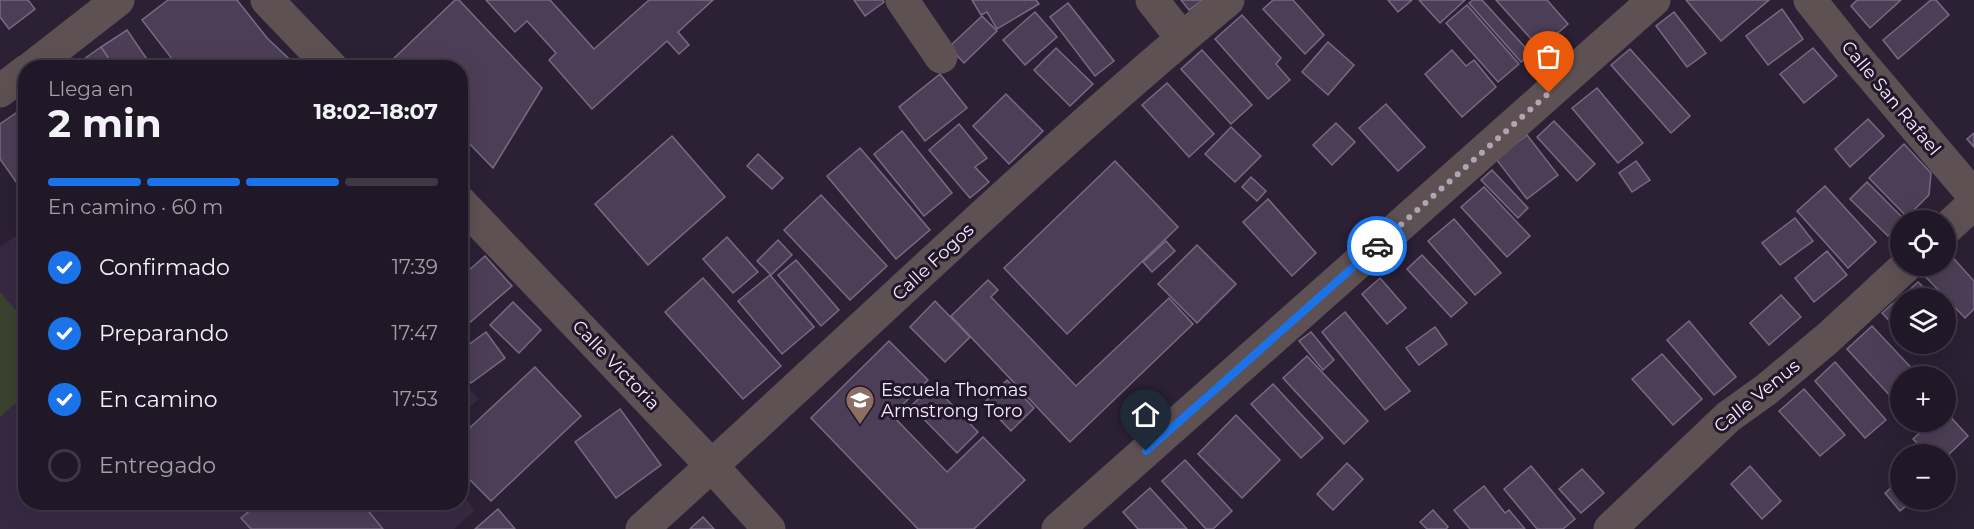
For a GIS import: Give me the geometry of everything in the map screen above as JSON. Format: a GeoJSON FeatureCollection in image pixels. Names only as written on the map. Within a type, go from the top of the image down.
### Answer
{"type":"FeatureCollection","features":[{"type":"Feature","properties":{"kind":"street"},"geometry":{"type":"LineString","coordinates":[[41,60],[118,0]]}},
{"type":"Feature","properties":{"kind":"street"},"geometry":{"type":"LineString","coordinates":[[267,0],[324,60]]}},
{"type":"Feature","properties":{"kind":"street"},"geometry":{"type":"LineString","coordinates":[[902,0],[941,57]]}},
{"type":"Feature","properties":{"kind":"street"},"geometry":{"type":"LineString","coordinates":[[1152,0],[1182,38]]}},
{"type":"Feature","properties":{"kind":"street","name":"Calle Fogos"},"geometry":{"type":"LineString","coordinates":[[642,529],[1030,173],[1228,0]]}},
{"type":"Feature","properties":{"kind":"street"},"geometry":{"type":"LineString","coordinates":[[1058,529],[1654,0]]}},
{"type":"Feature","properties":{"kind":"street","name":"Calle San Rafael"},"geometry":{"type":"LineString","coordinates":[[1810,0],[1974,196]]}},
{"type":"Feature","properties":{"kind":"street"},"geometry":{"type":"LineString","coordinates":[[0,91],[18,77]]}},
{"type":"Feature","properties":{"kind":"street"},"geometry":{"type":"LineString","coordinates":[[1956,220],[1974,203]]}},
{"type":"Feature","properties":{"kind":"street","name":"Calle Victoria"},"geometry":{"type":"LineString","coordinates":[[468,210],[712,466],[769,529]]}},
{"type":"Feature","properties":{"kind":"street","name":"Calle Venus"},"geometry":{"type":"LineString","coordinates":[[1610,529],[1728,417],[1793,368],[1895,276]]}},
{"type":"Feature","properties":{"kind":"shaded area"},"geometry":{"type":"Polygon","coordinates":[[[18,235],[18,510],[468,510],[468,502],[475,510],[454,529],[0,529],[0,247],[18,235]]]}},
{"type":"Feature","properties":{"kind":"shaded area"},"geometry":{"type":"Polygon","coordinates":[[[468,387],[479,399],[468,409],[468,387]]]}},
{"type":"Feature","properties":{"kind":"green space"},"geometry":{"type":"Polygon","coordinates":[[[0,292],[18,313],[18,401],[0,417],[0,292]]]}},
{"type":"Feature","properties":{"kind":"building"},"geometry":{"type":"Polygon","coordinates":[[[0,0],[28,0],[35,9],[9,29],[0,17],[0,0]]]}},
{"type":"Feature","properties":{"kind":"building"},"geometry":{"type":"Polygon","coordinates":[[[168,0],[237,0],[267,38],[290,60],[173,60],[142,20],[168,0]]]}},
{"type":"Feature","properties":{"kind":"building"},"geometry":{"type":"Polygon","coordinates":[[[455,0],[459,0],[542,88],[493,168],[468,142],[468,60],[392,60],[455,0]]]}},
{"type":"Feature","properties":{"kind":"building"},"geometry":{"type":"Polygon","coordinates":[[[486,0],[550,0],[594,49],[649,0],[713,0],[678,32],[689,45],[679,54],[667,41],[592,109],[549,60],[556,53],[527,21],[515,32],[486,0]]]}},
{"type":"Feature","properties":{"kind":"building"},"geometry":{"type":"Polygon","coordinates":[[[854,0],[883,0],[884,2],[865,16],[854,0]]]}},
{"type":"Feature","properties":{"kind":"building"},"geometry":{"type":"Polygon","coordinates":[[[972,0],[1036,0],[1039,4],[997,29],[987,12],[981,15],[972,0]]]}},
{"type":"Feature","properties":{"kind":"building"},"geometry":{"type":"Polygon","coordinates":[[[1181,0],[1203,0],[1189,10],[1181,0]]]}},
{"type":"Feature","properties":{"kind":"building"},"geometry":{"type":"Polygon","coordinates":[[[1273,0],[1293,0],[1324,35],[1305,54],[1263,9],[1273,0]]]}},
{"type":"Feature","properties":{"kind":"building"},"geometry":{"type":"Polygon","coordinates":[[[1388,0],[1412,0],[1398,12],[1388,0]]]}},
{"type":"Feature","properties":{"kind":"building"},"geometry":{"type":"Polygon","coordinates":[[[1419,0],[1465,0],[1440,23],[1419,0]]]}},
{"type":"Feature","properties":{"kind":"building"},"geometry":{"type":"Polygon","coordinates":[[[1473,0],[1482,0],[1531,54],[1521,62],[1469,3],[1473,0]]]}},
{"type":"Feature","properties":{"kind":"building"},"geometry":{"type":"Polygon","coordinates":[[[1496,0],[1547,0],[1568,24],[1540,49],[1496,0]]]}},
{"type":"Feature","properties":{"kind":"building"},"geometry":{"type":"Polygon","coordinates":[[[1686,0],[1769,0],[1721,41],[1686,0]]]}},
{"type":"Feature","properties":{"kind":"building"},"geometry":{"type":"Polygon","coordinates":[[[1857,0],[1901,0],[1870,28],[1851,6],[1857,0]]]}},
{"type":"Feature","properties":{"kind":"building"},"geometry":{"type":"Polygon","coordinates":[[[1931,0],[1936,0],[1949,15],[1898,59],[1883,40],[1931,0]]]}},
{"type":"Feature","properties":{"kind":"building"},"geometry":{"type":"Polygon","coordinates":[[[1068,3],[1114,61],[1095,76],[1050,17],[1068,3]]]}},
{"type":"Feature","properties":{"kind":"building"},"geometry":{"type":"Polygon","coordinates":[[[1467,5],[1519,64],[1498,82],[1446,23],[1467,5]]]}},
{"type":"Feature","properties":{"kind":"building"},"geometry":{"type":"Polygon","coordinates":[[[1782,9],[1803,39],[1768,65],[1746,36],[1782,9]]]}},
{"type":"Feature","properties":{"kind":"building"},"geometry":{"type":"Polygon","coordinates":[[[1035,12],[1057,37],[1025,65],[1003,40],[1035,12]]]}},
{"type":"Feature","properties":{"kind":"building"},"geometry":{"type":"Polygon","coordinates":[[[1674,12],[1706,53],[1687,67],[1656,26],[1674,12]]]}},
{"type":"Feature","properties":{"kind":"building"},"geometry":{"type":"Polygon","coordinates":[[[1242,15],[1281,58],[1276,64],[1290,80],[1268,99],[1215,39],[1242,15]]]}},
{"type":"Feature","properties":{"kind":"building"},"geometry":{"type":"Polygon","coordinates":[[[982,16],[997,31],[964,63],[949,47],[982,16]]]}},
{"type":"Feature","properties":{"kind":"building"},"geometry":{"type":"Polygon","coordinates":[[[127,30],[148,60],[110,60],[101,47],[127,30]]]}},
{"type":"Feature","properties":{"kind":"building"},"geometry":{"type":"Polygon","coordinates":[[[1328,42],[1354,65],[1328,95],[1302,72],[1328,42]]]}},
{"type":"Feature","properties":{"kind":"building"},"geometry":{"type":"Polygon","coordinates":[[[101,47],[110,60],[83,60],[101,47]]]}},
{"type":"Feature","properties":{"kind":"building"},"geometry":{"type":"Polygon","coordinates":[[[1056,48],[1093,84],[1070,106],[1034,70],[1056,48]]]}},
{"type":"Feature","properties":{"kind":"building"},"geometry":{"type":"Polygon","coordinates":[[[1813,48],[1837,76],[1804,103],[1780,74],[1813,48]]]}},
{"type":"Feature","properties":{"kind":"building"},"geometry":{"type":"Polygon","coordinates":[[[1630,49],[1690,116],[1671,133],[1611,65],[1630,49]]]}},
{"type":"Feature","properties":{"kind":"building"},"geometry":{"type":"Polygon","coordinates":[[[1202,50],[1252,105],[1231,124],[1181,69],[1202,50]]]}},
{"type":"Feature","properties":{"kind":"building"},"geometry":{"type":"Polygon","coordinates":[[[1452,50],[1466,66],[1474,60],[1496,87],[1462,117],[1425,74],[1452,50]]]}},
{"type":"Feature","properties":{"kind":"building"},"geometry":{"type":"Polygon","coordinates":[[[940,74],[967,108],[925,141],[899,107],[940,74]]]}},
{"type":"Feature","properties":{"kind":"building"},"geometry":{"type":"Polygon","coordinates":[[[1167,83],[1214,134],[1189,157],[1142,105],[1167,83]]]}},
{"type":"Feature","properties":{"kind":"building"},"geometry":{"type":"Polygon","coordinates":[[[1597,88],[1643,143],[1618,163],[1572,108],[1597,88]]]}},
{"type":"Feature","properties":{"kind":"building"},"geometry":{"type":"Polygon","coordinates":[[[1006,94],[1043,131],[1009,164],[973,126],[1006,94]]]}},
{"type":"Feature","properties":{"kind":"building"},"geometry":{"type":"Polygon","coordinates":[[[1386,104],[1425,147],[1398,171],[1359,128],[1386,104]]]}},
{"type":"Feature","properties":{"kind":"building"},"geometry":{"type":"Polygon","coordinates":[[[18,112],[18,185],[0,159],[0,124],[18,112]]]}},
{"type":"Feature","properties":{"kind":"building"},"geometry":{"type":"Polygon","coordinates":[[[1868,119],[1884,136],[1850,167],[1835,149],[1868,119]]]}},
{"type":"Feature","properties":{"kind":"building"},"geometry":{"type":"Polygon","coordinates":[[[1554,121],[1595,164],[1577,181],[1537,137],[1554,121]]]}},
{"type":"Feature","properties":{"kind":"building"},"geometry":{"type":"Polygon","coordinates":[[[1336,123],[1355,142],[1332,165],[1313,145],[1336,123]]]}},
{"type":"Feature","properties":{"kind":"building"},"geometry":{"type":"Polygon","coordinates":[[[959,124],[987,158],[975,167],[989,182],[970,198],[929,150],[959,124]]]}},
{"type":"Feature","properties":{"kind":"building"},"geometry":{"type":"Polygon","coordinates":[[[1231,127],[1261,156],[1235,182],[1205,154],[1231,127]]]}},
{"type":"Feature","properties":{"kind":"building"},"geometry":{"type":"Polygon","coordinates":[[[902,131],[952,193],[924,216],[874,154],[902,131]]]}},
{"type":"Feature","properties":{"kind":"building"},"geometry":{"type":"Polygon","coordinates":[[[1974,133],[1974,147],[1967,139],[1974,133]]]}},
{"type":"Feature","properties":{"kind":"building"},"geometry":{"type":"Polygon","coordinates":[[[1527,135],[1558,175],[1527,199],[1496,159],[1527,135]]]}},
{"type":"Feature","properties":{"kind":"building"},"geometry":{"type":"Polygon","coordinates":[[[672,136],[725,197],[648,265],[595,204],[672,136]]]}},
{"type":"Feature","properties":{"kind":"building"},"geometry":{"type":"Polygon","coordinates":[[[1904,144],[1931,173],[1929,195],[1914,210],[1900,210],[1869,178],[1904,144]]]}},
{"type":"Feature","properties":{"kind":"building"},"geometry":{"type":"Polygon","coordinates":[[[860,148],[930,230],[896,259],[827,176],[860,148]]]}},
{"type":"Feature","properties":{"kind":"building"},"geometry":{"type":"Polygon","coordinates":[[[758,154],[783,178],[772,189],[747,166],[758,154]]]}},
{"type":"Feature","properties":{"kind":"building"},"geometry":{"type":"Polygon","coordinates":[[[1115,161],[1178,227],[1067,334],[1004,268],[1115,161]]]}},
{"type":"Feature","properties":{"kind":"building"},"geometry":{"type":"Polygon","coordinates":[[[1636,161],[1650,180],[1632,192],[1619,173],[1636,161]]]}},
{"type":"Feature","properties":{"kind":"building"},"geometry":{"type":"Polygon","coordinates":[[[1492,170],[1528,208],[1518,218],[1481,180],[1492,170]]]}},
{"type":"Feature","properties":{"kind":"building"},"geometry":{"type":"Polygon","coordinates":[[[1251,177],[1266,191],[1257,201],[1242,187],[1251,177]]]}},
{"type":"Feature","properties":{"kind":"building"},"geometry":{"type":"Polygon","coordinates":[[[1867,182],[1895,210],[1890,210],[1890,234],[1888,236],[1850,199],[1867,182]]]}},
{"type":"Feature","properties":{"kind":"building"},"geometry":{"type":"Polygon","coordinates":[[[1825,186],[1876,242],[1848,268],[1797,211],[1825,186]]]}},
{"type":"Feature","properties":{"kind":"building"},"geometry":{"type":"Polygon","coordinates":[[[1484,187],[1530,236],[1507,257],[1461,207],[1484,187]]]}},
{"type":"Feature","properties":{"kind":"building"},"geometry":{"type":"Polygon","coordinates":[[[821,195],[887,266],[850,300],[784,230],[821,195]]]}},
{"type":"Feature","properties":{"kind":"building"},"geometry":{"type":"Polygon","coordinates":[[[1268,199],[1316,253],[1292,276],[1243,222],[1268,199]]]}},
{"type":"Feature","properties":{"kind":"building"},"geometry":{"type":"Polygon","coordinates":[[[1795,218],[1813,241],[1780,265],[1762,243],[1795,218]]]}},
{"type":"Feature","properties":{"kind":"building"},"geometry":{"type":"Polygon","coordinates":[[[1454,219],[1501,273],[1475,295],[1428,241],[1454,219]]]}},
{"type":"Feature","properties":{"kind":"building"},"geometry":{"type":"Polygon","coordinates":[[[727,237],[758,272],[733,293],[703,259],[727,237]]]}},
{"type":"Feature","properties":{"kind":"building"},"geometry":{"type":"Polygon","coordinates":[[[778,240],[792,255],[771,275],[757,261],[778,240]]]}},
{"type":"Feature","properties":{"kind":"building"},"geometry":{"type":"Polygon","coordinates":[[[1166,241],[1175,251],[1152,272],[1143,262],[1166,241]]]}},
{"type":"Feature","properties":{"kind":"building"},"geometry":{"type":"Polygon","coordinates":[[[1197,245],[1236,284],[1197,323],[1158,284],[1197,245]]]}},
{"type":"Feature","properties":{"kind":"building"},"geometry":{"type":"Polygon","coordinates":[[[1827,251],[1847,275],[1814,302],[1795,278],[1827,251]]]}},
{"type":"Feature","properties":{"kind":"building"},"geometry":{"type":"Polygon","coordinates":[[[1422,255],[1467,303],[1451,317],[1407,269],[1422,255]]]}},
{"type":"Feature","properties":{"kind":"building"},"geometry":{"type":"Polygon","coordinates":[[[485,256],[512,286],[468,324],[468,271],[485,256]]]}},
{"type":"Feature","properties":{"kind":"building"},"geometry":{"type":"Polygon","coordinates":[[[796,260],[839,310],[821,326],[778,275],[796,260]]]}},
{"type":"Feature","properties":{"kind":"building"},"geometry":{"type":"Polygon","coordinates":[[[1956,261],[1974,281],[1974,309],[1965,318],[1956,309],[1956,288],[1936,288],[1925,276],[1956,276],[1956,261]]]}},
{"type":"Feature","properties":{"kind":"building"},"geometry":{"type":"Polygon","coordinates":[[[770,275],[814,327],[782,354],[738,301],[770,275]]]}},
{"type":"Feature","properties":{"kind":"building"},"geometry":{"type":"Polygon","coordinates":[[[703,278],[781,366],[743,399],[665,312],[703,278]]]}},
{"type":"Feature","properties":{"kind":"building"},"geometry":{"type":"Polygon","coordinates":[[[1380,278],[1406,308],[1387,324],[1362,294],[1380,278]]]}},
{"type":"Feature","properties":{"kind":"building"},"geometry":{"type":"Polygon","coordinates":[[[988,280],[998,290],[991,297],[1076,386],[1169,298],[1193,324],[1070,442],[951,316],[988,280]]]}},
{"type":"Feature","properties":{"kind":"building"},"geometry":{"type":"Polygon","coordinates":[[[1918,282],[1924,288],[1911,288],[1918,282]]]}},
{"type":"Feature","properties":{"kind":"building"},"geometry":{"type":"Polygon","coordinates":[[[1781,295],[1801,317],[1769,345],[1750,323],[1781,295]]]}},
{"type":"Feature","properties":{"kind":"building"},"geometry":{"type":"Polygon","coordinates":[[[935,301],[970,337],[945,362],[910,327],[935,301]]]}},
{"type":"Feature","properties":{"kind":"building"},"geometry":{"type":"Polygon","coordinates":[[[513,302],[541,330],[519,353],[490,325],[513,302]]]}},
{"type":"Feature","properties":{"kind":"building"},"geometry":{"type":"Polygon","coordinates":[[[1890,306],[1890,321],[1882,313],[1890,306]]]}},
{"type":"Feature","properties":{"kind":"building"},"geometry":{"type":"Polygon","coordinates":[[[1345,312],[1410,391],[1385,410],[1322,332],[1345,312]]]}},
{"type":"Feature","properties":{"kind":"building"},"geometry":{"type":"Polygon","coordinates":[[[1689,321],[1736,377],[1714,395],[1667,340],[1689,321]]]}},
{"type":"Feature","properties":{"kind":"building"},"geometry":{"type":"Polygon","coordinates":[[[1872,326],[1890,345],[1890,354],[1898,354],[1910,366],[1890,366],[1890,396],[1847,349],[1872,326]]]}},
{"type":"Feature","properties":{"kind":"building"},"geometry":{"type":"Polygon","coordinates":[[[1435,327],[1447,344],[1419,365],[1406,348],[1435,327]]]}},
{"type":"Feature","properties":{"kind":"building"},"geometry":{"type":"Polygon","coordinates":[[[486,332],[505,358],[471,383],[468,379],[468,345],[486,332]]]}},
{"type":"Feature","properties":{"kind":"building"},"geometry":{"type":"Polygon","coordinates":[[[1311,332],[1334,360],[1323,370],[1299,341],[1311,332]]]}},
{"type":"Feature","properties":{"kind":"building"},"geometry":{"type":"Polygon","coordinates":[[[889,341],[928,380],[892,415],[947,472],[983,437],[1025,480],[974,529],[918,529],[811,418],[889,341]]]}},
{"type":"Feature","properties":{"kind":"building"},"geometry":{"type":"Polygon","coordinates":[[[1662,354],[1702,399],[1673,425],[1632,379],[1662,354]]]}},
{"type":"Feature","properties":{"kind":"building"},"geometry":{"type":"Polygon","coordinates":[[[1307,356],[1368,421],[1344,444],[1283,378],[1307,356]]]}},
{"type":"Feature","properties":{"kind":"building"},"geometry":{"type":"Polygon","coordinates":[[[1835,362],[1886,420],[1865,438],[1815,381],[1835,362]]]}},
{"type":"Feature","properties":{"kind":"building"},"geometry":{"type":"Polygon","coordinates":[[[535,367],[581,416],[491,501],[468,478],[468,430],[535,367]]]}},
{"type":"Feature","properties":{"kind":"building"},"geometry":{"type":"Polygon","coordinates":[[[1007,380],[1034,408],[1011,431],[984,403],[1007,380]]]}},
{"type":"Feature","properties":{"kind":"building"},"geometry":{"type":"Polygon","coordinates":[[[1273,384],[1323,438],[1301,458],[1251,404],[1273,384]]]}},
{"type":"Feature","properties":{"kind":"building"},"geometry":{"type":"Polygon","coordinates":[[[933,385],[978,432],[957,453],[911,406],[933,385]]]}},
{"type":"Feature","properties":{"kind":"building"},"geometry":{"type":"Polygon","coordinates":[[[1804,389],[1845,435],[1820,456],[1779,411],[1804,389]]]}},
{"type":"Feature","properties":{"kind":"building"},"geometry":{"type":"Polygon","coordinates":[[[620,409],[661,465],[616,498],[575,442],[620,409]]]}},
{"type":"Feature","properties":{"kind":"building"},"geometry":{"type":"Polygon","coordinates":[[[1236,415],[1280,460],[1242,498],[1198,454],[1236,415]]]}},
{"type":"Feature","properties":{"kind":"building"},"geometry":{"type":"Polygon","coordinates":[[[1956,423],[1968,436],[1956,447],[1956,444],[1918,444],[1913,439],[1921,432],[1956,432],[1956,423]]]}},
{"type":"Feature","properties":{"kind":"building"},"geometry":{"type":"Polygon","coordinates":[[[1185,460],[1232,511],[1213,529],[1206,529],[1162,481],[1185,460]]]}},
{"type":"Feature","properties":{"kind":"building"},"geometry":{"type":"Polygon","coordinates":[[[1347,463],[1363,479],[1333,510],[1317,494],[1347,463]]]}},
{"type":"Feature","properties":{"kind":"building"},"geometry":{"type":"Polygon","coordinates":[[[1531,466],[1575,519],[1563,529],[1537,529],[1504,489],[1531,466]]]}},
{"type":"Feature","properties":{"kind":"building"},"geometry":{"type":"Polygon","coordinates":[[[1750,466],[1781,501],[1762,519],[1731,484],[1750,466]]]}},
{"type":"Feature","properties":{"kind":"building"},"geometry":{"type":"Polygon","coordinates":[[[1582,469],[1604,493],[1581,513],[1559,489],[1582,469]]]}},
{"type":"Feature","properties":{"kind":"building"},"geometry":{"type":"Polygon","coordinates":[[[1484,486],[1505,513],[1509,510],[1525,529],[1470,529],[1454,510],[1484,486]]]}},
{"type":"Feature","properties":{"kind":"building"},"geometry":{"type":"Polygon","coordinates":[[[1150,488],[1187,529],[1138,529],[1123,512],[1150,488]]]}},
{"type":"Feature","properties":{"kind":"building"},"geometry":{"type":"Polygon","coordinates":[[[1890,489],[1890,499],[1885,493],[1890,489]]]}},
{"type":"Feature","properties":{"kind":"building"},"geometry":{"type":"Polygon","coordinates":[[[498,509],[515,529],[475,529],[498,509]]]}},
{"type":"Feature","properties":{"kind":"building"},"geometry":{"type":"Polygon","coordinates":[[[250,510],[368,510],[383,529],[251,529],[241,518],[250,510]]]}},
{"type":"Feature","properties":{"kind":"building"},"geometry":{"type":"Polygon","coordinates":[[[1433,510],[1448,527],[1446,529],[1427,529],[1420,522],[1433,510]]]}},
{"type":"Feature","properties":{"kind":"building"},"geometry":{"type":"Polygon","coordinates":[[[703,517],[714,529],[690,529],[693,526],[703,517]]]}},
{"type":"Feature","properties":{"kind":"way so far"},"geometry":{"type":"LineString","coordinates":[[1377,246],[1549,93]]}},
{"type":"Feature","properties":{"kind":"place","name":"Escuela Thomas Armstrong Toro"},"geometry":{"type":"Point","coordinates":[860,426]}},
{"type":"Feature","properties":{"kind":"route"},"geometry":{"type":"LineString","coordinates":[[1146,451],[1377,246]]}}]}
